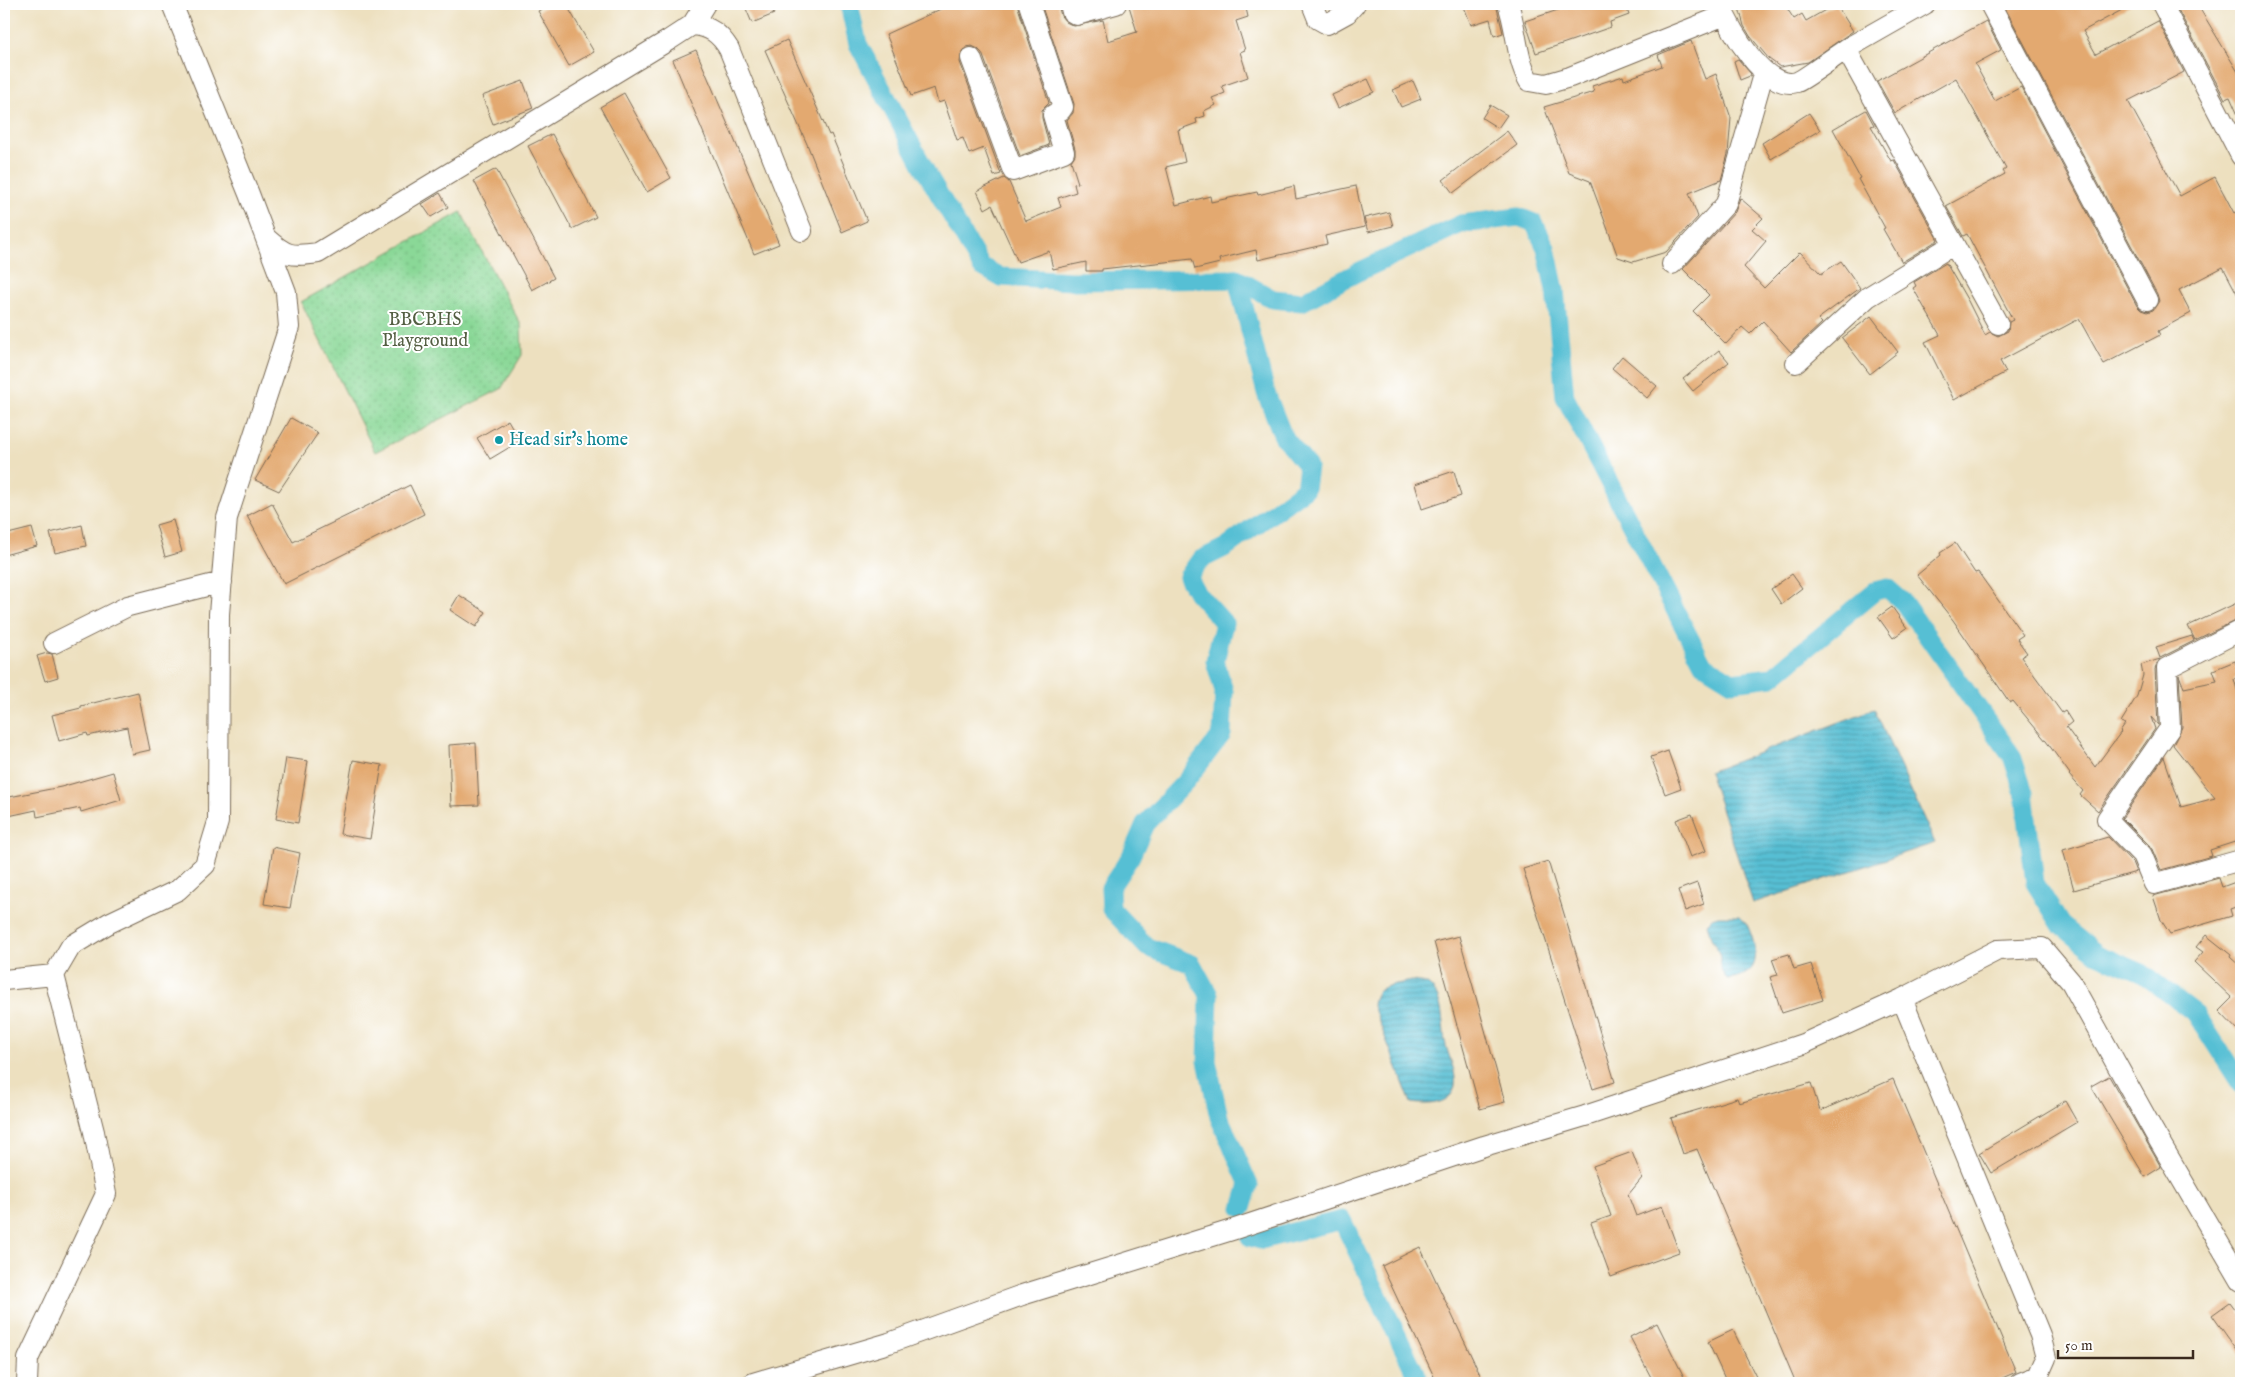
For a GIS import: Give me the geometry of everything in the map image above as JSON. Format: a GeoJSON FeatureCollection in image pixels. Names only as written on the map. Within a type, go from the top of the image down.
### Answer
{"type":"FeatureCollection","features":[{"type":"Feature","properties":{"kind":"street"},"geometry":{"type":"LineString","coordinates":[[27,1383],[28,1359],[106,1194],[94,1132],[54,975],[71,946],[109,923],[178,890],[205,865],[218,822],[219,614],[227,518],[289,327],[286,292],[172,4]]}},
{"type":"Feature","properties":{"kind":"street"},"geometry":{"type":"LineString","coordinates":[[266,238],[282,252],[288,254],[304,255],[318,253],[410,199],[692,25],[704,4]]}},
{"type":"Feature","properties":{"kind":"street"},"geometry":{"type":"LineString","coordinates":[[971,58],[1013,171],[1064,152],[1053,115],[1063,107],[1029,4]]}},
{"type":"Feature","properties":{"kind":"street"},"geometry":{"type":"LineString","coordinates":[[1070,4],[1072,12],[1077,16],[1116,4]]}},
{"type":"Feature","properties":{"kind":"street"},"geometry":{"type":"LineString","coordinates":[[1312,4],[1318,19],[1327,24],[1347,12],[1355,4]]}},
{"type":"Feature","properties":{"kind":"street"},"geometry":{"type":"LineString","coordinates":[[1508,4],[1514,22],[1522,68],[1529,82],[1546,84],[1570,77],[1723,10],[1745,49],[1764,71],[1777,81],[1798,82],[1846,48],[1926,4]]}},
{"type":"Feature","properties":{"kind":"street"},"geometry":{"type":"LineString","coordinates":[[1990,4],[2147,300]]}},
{"type":"Feature","properties":{"kind":"street"},"geometry":{"type":"LineString","coordinates":[[2162,4],[2241,156]]}},
{"type":"Feature","properties":{"kind":"street"},"geometry":{"type":"LineString","coordinates":[[692,25],[712,29],[722,38],[729,49],[802,231]]}},
{"type":"Feature","properties":{"kind":"street"},"geometry":{"type":"LineString","coordinates":[[1846,48],[1998,324]]}},
{"type":"Feature","properties":{"kind":"street"},"geometry":{"type":"LineString","coordinates":[[1672,264],[1726,204],[1764,71]]}},
{"type":"Feature","properties":{"kind":"street"},"geometry":{"type":"LineString","coordinates":[[1796,363],[1868,297],[1954,244]]}},
{"type":"Feature","properties":{"kind":"street"},"geometry":{"type":"LineString","coordinates":[[54,643],[128,606],[222,582]]}},
{"type":"Feature","properties":{"kind":"street"},"geometry":{"type":"LineString","coordinates":[[2241,630],[2167,668],[2170,728],[2107,819],[2142,855],[2154,884],[2241,860]]}},
{"type":"Feature","properties":{"kind":"street"},"geometry":{"type":"LineString","coordinates":[[753,1383],[889,1343],[1022,1295],[1232,1230],[1484,1146],[1585,1116],[1803,1044],[1902,999],[1998,950],[2042,948],[2071,982],[2154,1132],[2241,1281]]}},
{"type":"Feature","properties":{"kind":"street"},"geometry":{"type":"LineString","coordinates":[[4,980],[54,975]]}},
{"type":"Feature","properties":{"kind":"street"},"geometry":{"type":"LineString","coordinates":[[1902,999],[2040,1335],[2046,1358],[2038,1376],[2020,1383]]}},
{"type":"Feature","properties":{"kind":"green space","name":"BBCBHS Playground"},"geometry":{"type":"Polygon","coordinates":[[[461,212],[521,325],[522,355],[501,389],[375,452],[301,302],[461,212]]]}},
{"type":"Feature","properties":{"kind":"water"},"geometry":{"type":"Polygon","coordinates":[[[1874,709],[1935,843],[1753,903],[1709,772],[1874,709]]]}},
{"type":"Feature","properties":{"kind":"water"},"geometry":{"type":"Polygon","coordinates":[[[1718,916],[1740,916],[1749,928],[1754,946],[1755,960],[1753,966],[1744,975],[1727,979],[1720,968],[1720,954],[1712,940],[1707,923],[1712,918],[1718,916]]]}},
{"type":"Feature","properties":{"kind":"water"},"geometry":{"type":"Polygon","coordinates":[[[1412,981],[1422,982],[1435,991],[1442,1012],[1446,1046],[1455,1078],[1455,1087],[1448,1098],[1435,1103],[1411,1103],[1373,1006],[1374,999],[1381,989],[1412,981]]]}},
{"type":"Feature","properties":{"kind":"building"},"geometry":{"type":"Polygon","coordinates":[[[551,4],[566,4],[594,52],[569,66],[538,11],[551,4]]]}},
{"type":"Feature","properties":{"kind":"building"},"geometry":{"type":"Polygon","coordinates":[[[744,4],[769,4],[774,14],[752,23],[744,4]]]}},
{"type":"Feature","properties":{"kind":"building"},"geometry":{"type":"Polygon","coordinates":[[[944,4],[1017,4],[1049,103],[1042,110],[1042,118],[1049,145],[1020,156],[982,53],[972,46],[966,47],[962,51],[960,62],[1001,174],[994,176],[984,148],[969,154],[963,138],[957,140],[944,101],[938,103],[934,88],[911,96],[886,34],[945,7],[944,4]]]}},
{"type":"Feature","properties":{"kind":"building"},"geometry":{"type":"Polygon","coordinates":[[[1041,4],[1058,4],[1061,16],[1066,22],[1074,26],[1103,20],[1108,41],[1137,32],[1129,6],[1138,4],[1245,4],[1248,17],[1236,21],[1245,50],[1240,52],[1248,77],[1222,86],[1225,93],[1212,98],[1216,105],[1204,111],[1205,116],[1196,119],[1197,123],[1178,130],[1185,162],[1166,167],[1176,205],[1210,196],[1211,202],[1257,192],[1258,195],[1294,186],[1296,199],[1356,186],[1365,227],[1325,236],[1327,244],[1258,260],[1256,250],[1219,259],[1220,263],[1195,269],[1192,259],[1102,269],[1102,271],[1086,271],[1086,262],[1053,269],[1049,251],[1018,262],[992,205],[985,209],[977,191],[1004,178],[1009,182],[1026,221],[1061,207],[1058,198],[1076,192],[1074,184],[1078,183],[1071,161],[1075,155],[1075,149],[1067,120],[1073,113],[1074,104],[1041,4]]]}},
{"type":"Feature","properties":{"kind":"building"},"geometry":{"type":"Polygon","coordinates":[[[1463,4],[1496,4],[1503,33],[1494,36],[1490,19],[1471,25],[1463,4]]]}},
{"type":"Feature","properties":{"kind":"building"},"geometry":{"type":"Polygon","coordinates":[[[1576,4],[1625,4],[1629,15],[1610,22],[1611,27],[1536,53],[1525,21],[1576,4]]]}},
{"type":"Feature","properties":{"kind":"building"},"geometry":{"type":"Polygon","coordinates":[[[1738,4],[1784,4],[1794,19],[1802,14],[1806,21],[1836,4],[1853,31],[1808,62],[1780,67],[1769,59],[1750,36],[1744,26],[1738,4]]]}},
{"type":"Feature","properties":{"kind":"building"},"geometry":{"type":"Polygon","coordinates":[[[2003,4],[2133,4],[2083,31],[2096,54],[2158,21],[2184,72],[2128,101],[2180,196],[2215,177],[2234,213],[2241,209],[2241,301],[2223,267],[2179,290],[2191,313],[2158,331],[2160,335],[2104,364],[2079,319],[2000,361],[2006,372],[1954,400],[1925,342],[1940,335],[1913,288],[1916,286],[1914,282],[1946,263],[1985,335],[1990,332],[1998,336],[2008,331],[2009,322],[2013,320],[1967,234],[1963,236],[1946,206],[2005,174],[2003,171],[2006,169],[1956,78],[1895,113],[1877,81],[1986,21],[2001,50],[1975,64],[1995,101],[2021,87],[2137,306],[2147,312],[2153,310],[2159,301],[2003,4]]]}},
{"type":"Feature","properties":{"kind":"building"},"geometry":{"type":"Polygon","coordinates":[[[2175,4],[2197,4],[2241,77],[2241,122],[2230,97],[2225,99],[2175,4]]]}},
{"type":"Feature","properties":{"kind":"building"},"geometry":{"type":"Polygon","coordinates":[[[787,40],[829,135],[831,134],[867,221],[842,232],[807,144],[765,50],[787,40]]]}},
{"type":"Feature","properties":{"kind":"building"},"geometry":{"type":"Polygon","coordinates":[[[1691,41],[1705,79],[1716,74],[1731,118],[1728,154],[1721,180],[1689,193],[1698,217],[1666,252],[1633,262],[1618,257],[1590,181],[1569,173],[1544,107],[1594,92],[1592,86],[1623,76],[1624,80],[1662,66],[1658,55],[1691,41]]]}},
{"type":"Feature","properties":{"kind":"building"},"geometry":{"type":"Polygon","coordinates":[[[696,50],[779,244],[754,254],[673,60],[696,50]]]}},
{"type":"Feature","properties":{"kind":"building"},"geometry":{"type":"Polygon","coordinates":[[[1738,59],[1751,74],[1740,80],[1734,61],[1738,59]]]}},
{"type":"Feature","properties":{"kind":"building"},"geometry":{"type":"Polygon","coordinates":[[[1368,79],[1374,92],[1338,108],[1332,95],[1368,79]]]}},
{"type":"Feature","properties":{"kind":"building"},"geometry":{"type":"Polygon","coordinates":[[[523,81],[533,108],[493,124],[482,96],[523,81]]]}},
{"type":"Feature","properties":{"kind":"building"},"geometry":{"type":"Polygon","coordinates":[[[1413,81],[1421,99],[1401,107],[1393,90],[1413,81]]]}},
{"type":"Feature","properties":{"kind":"building"},"geometry":{"type":"Polygon","coordinates":[[[624,93],[671,178],[647,192],[600,107],[624,93]]]}},
{"type":"Feature","properties":{"kind":"building"},"geometry":{"type":"Polygon","coordinates":[[[1490,105],[1507,115],[1498,128],[1482,118],[1490,105]]]}},
{"type":"Feature","properties":{"kind":"building"},"geometry":{"type":"Polygon","coordinates":[[[1866,110],[1874,125],[1871,126],[1891,161],[1894,160],[1938,240],[1902,262],[1883,229],[1885,228],[1858,179],[1860,178],[1833,129],[1866,110]]]}},
{"type":"Feature","properties":{"kind":"building"},"geometry":{"type":"Polygon","coordinates":[[[1809,113],[1820,130],[1771,159],[1762,143],[1809,113]]]}},
{"type":"Feature","properties":{"kind":"building"},"geometry":{"type":"Polygon","coordinates":[[[1507,131],[1517,145],[1453,193],[1443,180],[1507,131]]]}},
{"type":"Feature","properties":{"kind":"building"},"geometry":{"type":"Polygon","coordinates":[[[552,134],[596,217],[572,229],[528,146],[552,134]]]}},
{"type":"Feature","properties":{"kind":"building"},"geometry":{"type":"Polygon","coordinates":[[[496,169],[554,278],[532,290],[474,181],[496,169]]]}},
{"type":"Feature","properties":{"kind":"building"},"geometry":{"type":"Polygon","coordinates":[[[440,193],[448,207],[431,217],[422,204],[440,193]]]}},
{"type":"Feature","properties":{"kind":"building"},"geometry":{"type":"Polygon","coordinates":[[[1740,198],[1763,218],[1752,229],[1766,241],[1744,267],[1764,288],[1800,252],[1821,274],[1841,261],[1860,288],[1818,319],[1822,323],[1791,352],[1763,321],[1750,334],[1742,327],[1726,344],[1693,311],[1709,295],[1683,269],[1735,212],[1740,198]]]}},
{"type":"Feature","properties":{"kind":"building"},"geometry":{"type":"Polygon","coordinates":[[[1389,212],[1393,226],[1368,232],[1364,218],[1389,212]]]}},
{"type":"Feature","properties":{"kind":"building"},"geometry":{"type":"Polygon","coordinates":[[[1871,316],[1898,352],[1870,374],[1842,338],[1871,316]]]}},
{"type":"Feature","properties":{"kind":"building"},"geometry":{"type":"Polygon","coordinates":[[[1719,350],[1729,362],[1693,391],[1683,379],[1719,350]]]}},
{"type":"Feature","properties":{"kind":"building"},"geometry":{"type":"Polygon","coordinates":[[[1622,356],[1657,386],[1647,398],[1612,368],[1622,356]]]}},
{"type":"Feature","properties":{"kind":"building"},"geometry":{"type":"Polygon","coordinates":[[[291,418],[318,433],[279,491],[255,480],[291,418]]]}},
{"type":"Feature","properties":{"kind":"building","name":"Head sir's home"},"geometry":{"type":"Polygon","coordinates":[[[508,420],[520,441],[490,459],[477,438],[508,420]]]}},
{"type":"Feature","properties":{"kind":"building"},"geometry":{"type":"Polygon","coordinates":[[[1454,471],[1461,496],[1422,509],[1415,484],[1454,471]]]}},
{"type":"Feature","properties":{"kind":"building"},"geometry":{"type":"Polygon","coordinates":[[[410,485],[424,514],[284,584],[247,516],[272,503],[293,542],[410,485]]]}},
{"type":"Feature","properties":{"kind":"building"},"geometry":{"type":"Polygon","coordinates":[[[173,520],[182,552],[165,557],[156,525],[173,520]]]}},
{"type":"Feature","properties":{"kind":"building"},"geometry":{"type":"Polygon","coordinates":[[[82,525],[86,546],[55,553],[50,533],[82,525]]]}},
{"type":"Feature","properties":{"kind":"building"},"geometry":{"type":"Polygon","coordinates":[[[32,528],[37,546],[4,555],[4,535],[32,528]]]}},
{"type":"Feature","properties":{"kind":"building"},"geometry":{"type":"Polygon","coordinates":[[[1955,543],[1975,573],[1978,572],[2023,635],[2017,639],[2027,653],[2021,657],[2062,713],[2065,711],[2072,722],[2066,727],[2095,767],[2125,724],[2121,722],[2137,696],[2143,675],[2141,665],[2160,659],[2155,669],[2158,725],[2151,717],[2155,729],[2098,811],[2080,795],[2083,791],[2069,775],[2046,741],[2013,701],[2010,703],[1953,620],[1917,575],[1941,555],[1940,553],[1955,543]]]}},
{"type":"Feature","properties":{"kind":"building"},"geometry":{"type":"Polygon","coordinates":[[[1792,574],[1802,588],[1781,604],[1771,589],[1792,574]]]}},
{"type":"Feature","properties":{"kind":"building"},"geometry":{"type":"Polygon","coordinates":[[[459,595],[486,612],[476,627],[450,610],[459,595]]]}},
{"type":"Feature","properties":{"kind":"building"},"geometry":{"type":"Polygon","coordinates":[[[2241,601],[2241,618],[2195,640],[2188,626],[2241,601]]]}},
{"type":"Feature","properties":{"kind":"building"},"geometry":{"type":"Polygon","coordinates":[[[1892,607],[1907,628],[1893,638],[1878,617],[1892,607]]]}},
{"type":"Feature","properties":{"kind":"building"},"geometry":{"type":"Polygon","coordinates":[[[2192,636],[2194,641],[2160,658],[2156,647],[2192,636]]]}},
{"type":"Feature","properties":{"kind":"building"},"geometry":{"type":"Polygon","coordinates":[[[47,653],[52,654],[58,677],[45,681],[37,656],[47,653]]]}},
{"type":"Feature","properties":{"kind":"building"},"geometry":{"type":"Polygon","coordinates":[[[2235,661],[2241,677],[2234,679],[2241,704],[2241,840],[2210,850],[2212,856],[2161,870],[2151,847],[2122,818],[2164,757],[2181,807],[2215,798],[2173,745],[2182,727],[2179,675],[2184,688],[2217,681],[2213,670],[2235,661]]]}},
{"type":"Feature","properties":{"kind":"building"},"geometry":{"type":"Polygon","coordinates":[[[138,692],[150,750],[132,754],[127,727],[88,736],[87,733],[59,741],[52,715],[138,692]]]}},
{"type":"Feature","properties":{"kind":"building"},"geometry":{"type":"Polygon","coordinates":[[[476,743],[479,805],[451,806],[449,745],[476,743]]]}},
{"type":"Feature","properties":{"kind":"building"},"geometry":{"type":"Polygon","coordinates":[[[1668,751],[1681,788],[1665,794],[1651,757],[1668,751]]]}},
{"type":"Feature","properties":{"kind":"building"},"geometry":{"type":"Polygon","coordinates":[[[286,758],[308,761],[298,823],[276,819],[286,758]]]}},
{"type":"Feature","properties":{"kind":"building"},"geometry":{"type":"Polygon","coordinates":[[[353,760],[382,765],[370,839],[340,834],[353,760]]]}},
{"type":"Feature","properties":{"kind":"building"},"geometry":{"type":"Polygon","coordinates":[[[113,772],[121,800],[81,812],[80,808],[37,817],[36,810],[4,817],[4,798],[61,787],[113,772]]]}},
{"type":"Feature","properties":{"kind":"building"},"geometry":{"type":"Polygon","coordinates":[[[1692,814],[1706,851],[1690,857],[1676,820],[1692,814]]]}},
{"type":"Feature","properties":{"kind":"building"},"geometry":{"type":"Polygon","coordinates":[[[2108,837],[2132,862],[2136,872],[2074,890],[2063,850],[2108,837]]]}},
{"type":"Feature","properties":{"kind":"building"},"geometry":{"type":"Polygon","coordinates":[[[273,847],[300,853],[290,908],[264,904],[273,847]]]}},
{"type":"Feature","properties":{"kind":"building"},"geometry":{"type":"Polygon","coordinates":[[[1548,861],[1615,1082],[1593,1089],[1523,869],[1548,861]]]}},
{"type":"Feature","properties":{"kind":"building"},"geometry":{"type":"Polygon","coordinates":[[[2219,878],[2222,887],[2241,880],[2241,905],[2230,909],[2232,916],[2170,934],[2161,920],[2153,896],[2219,878]]]}},
{"type":"Feature","properties":{"kind":"building"},"geometry":{"type":"Polygon","coordinates":[[[1697,883],[1704,904],[1685,911],[1678,890],[1697,883]]]}},
{"type":"Feature","properties":{"kind":"building"},"geometry":{"type":"Polygon","coordinates":[[[2206,935],[2231,955],[2230,957],[2241,967],[2241,1034],[2219,1011],[2232,998],[2194,962],[2203,952],[2196,947],[2206,935]]]}},
{"type":"Feature","properties":{"kind":"building"},"geometry":{"type":"Polygon","coordinates":[[[1459,936],[1505,1102],[1480,1109],[1434,942],[1459,936]]]}},
{"type":"Feature","properties":{"kind":"building"},"geometry":{"type":"Polygon","coordinates":[[[1789,954],[1794,969],[1811,964],[1823,1000],[1782,1013],[1770,977],[1778,975],[1772,959],[1789,954]]]}},
{"type":"Feature","properties":{"kind":"building"},"geometry":{"type":"Polygon","coordinates":[[[2109,1076],[2161,1167],[2145,1177],[2091,1086],[2109,1076]]]}},
{"type":"Feature","properties":{"kind":"building"},"geometry":{"type":"Polygon","coordinates":[[[1893,1079],[2016,1372],[1991,1383],[1796,1383],[1697,1149],[1683,1154],[1671,1118],[1737,1098],[1739,1103],[1811,1083],[1820,1111],[1893,1079]]]}},
{"type":"Feature","properties":{"kind":"building"},"geometry":{"type":"Polygon","coordinates":[[[2065,1101],[2077,1122],[1991,1173],[1979,1153],[2065,1101]]]}},
{"type":"Feature","properties":{"kind":"building"},"geometry":{"type":"Polygon","coordinates":[[[1632,1152],[1642,1178],[1628,1195],[1636,1216],[1662,1206],[1679,1252],[1611,1277],[1591,1223],[1611,1216],[1593,1166],[1632,1152]]]}},
{"type":"Feature","properties":{"kind":"building"},"geometry":{"type":"Polygon","coordinates":[[[1420,1247],[1484,1383],[1437,1383],[1382,1266],[1420,1247]]]}},
{"type":"Feature","properties":{"kind":"building"},"geometry":{"type":"Polygon","coordinates":[[[2230,1302],[2241,1317],[2241,1356],[2212,1315],[2230,1302]]]}},
{"type":"Feature","properties":{"kind":"building"},"geometry":{"type":"Polygon","coordinates":[[[1657,1323],[1687,1383],[1654,1383],[1630,1337],[1657,1323]]]}},
{"type":"Feature","properties":{"kind":"building"},"geometry":{"type":"Polygon","coordinates":[[[1733,1330],[1759,1383],[1727,1383],[1708,1342],[1733,1330]]]}},
{"type":"Feature","properties":{"kind":"waterway"},"geometry":{"type":"LineString","coordinates":[[849,4],[858,44],[926,172],[981,266],[1000,277],[1072,281],[1237,279],[1266,393],[1283,436],[1308,467],[1305,489],[1226,547],[1200,560],[1188,577],[1197,593],[1224,623],[1215,661],[1224,691],[1222,734],[1186,781],[1145,824],[1131,856],[1110,888],[1111,909],[1147,947],[1192,964],[1209,995],[1207,1061],[1219,1117],[1249,1185],[1242,1208]]}},
{"type":"Feature","properties":{"kind":"waterway"},"geometry":{"type":"LineString","coordinates":[[1237,279],[1273,299],[1302,302],[1356,273],[1461,224],[1519,217],[1534,223],[1546,248],[1555,290],[1565,397],[1703,664],[1732,682],[1772,677],[1875,591],[1887,588],[1903,602],[2012,756],[2024,793],[2035,883],[2061,925],[2097,954],[2142,973],[2196,1014],[2241,1084]]}},
{"type":"Feature","properties":{"kind":"waterway"},"geometry":{"type":"LineString","coordinates":[[1250,1237],[1260,1240],[1342,1220],[1420,1383]]}},
{"type":"Feature","properties":{"kind":"place","name":"Head sir's home"},"geometry":{"type":"Point","coordinates":[499,440]}}]}
